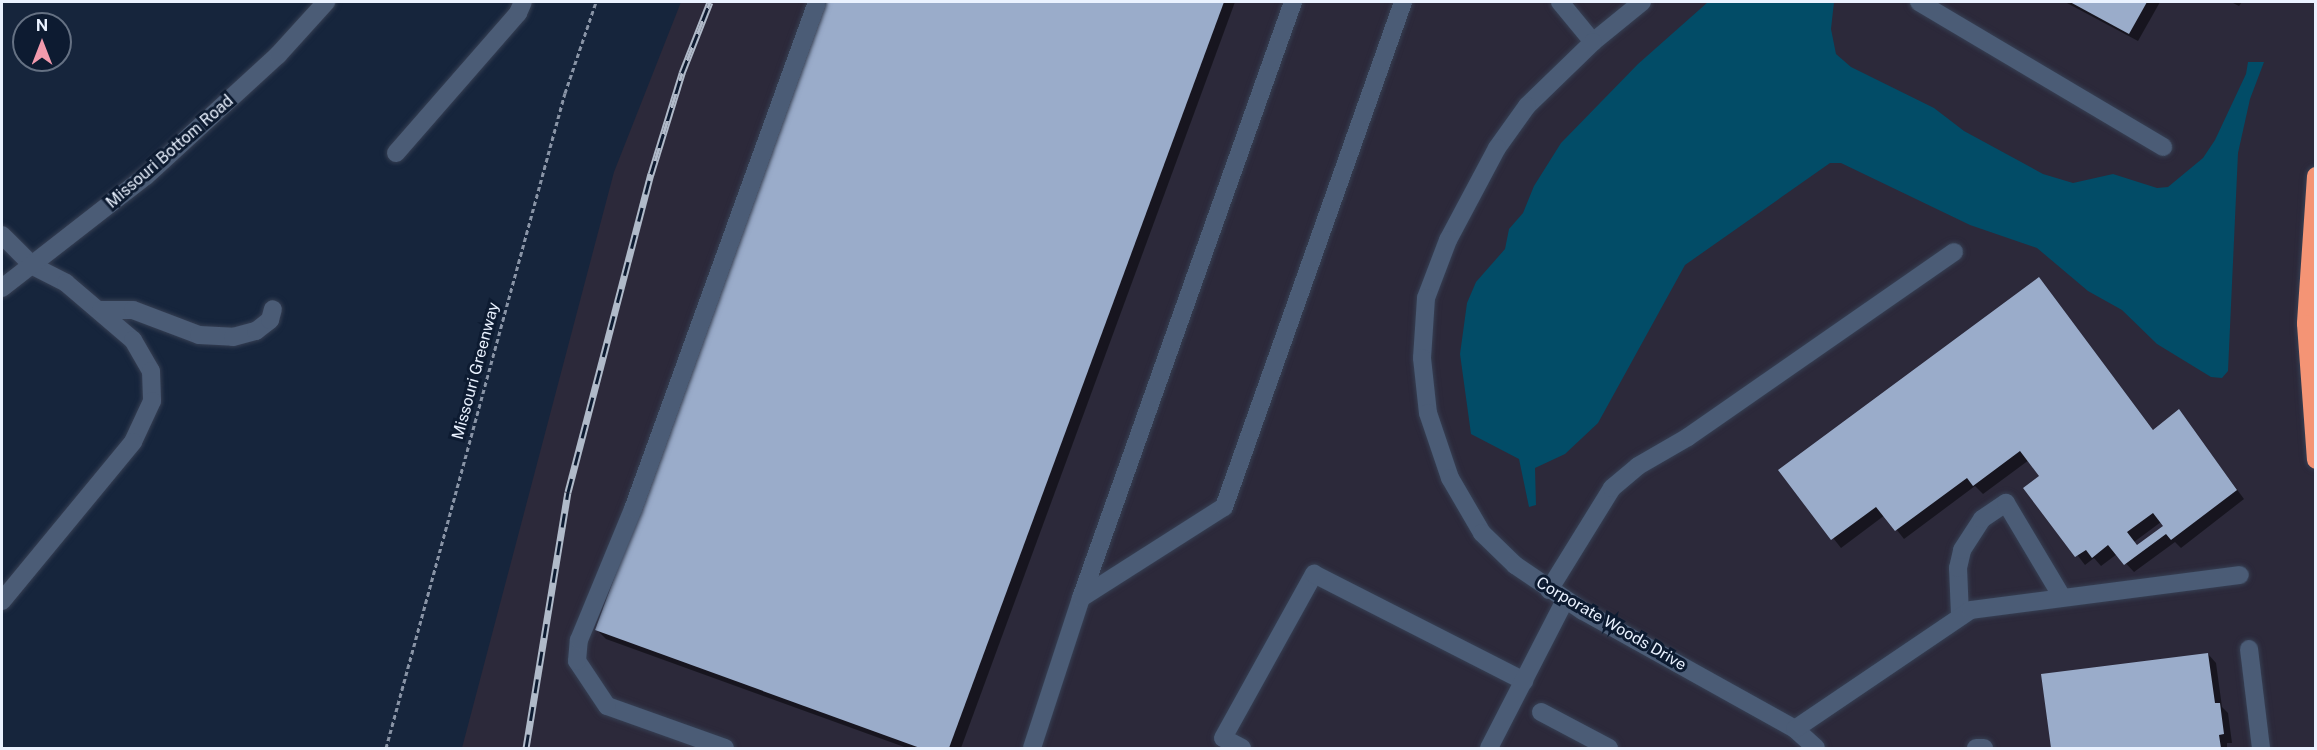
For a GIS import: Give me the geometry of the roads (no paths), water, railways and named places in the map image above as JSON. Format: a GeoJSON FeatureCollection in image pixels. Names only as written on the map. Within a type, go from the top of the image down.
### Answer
{"type":"FeatureCollection","features":[{"type":"Feature","properties":{"kind":"highway"},"geometry":{"type":"LineString","coordinates":[[2316,176],[2306,324],[2316,460]]}},
{"type":"Feature","properties":{"kind":"street","name":"Missouri Bottom Road"},"geometry":{"type":"LineString","coordinates":[[2,288],[146,176],[278,55],[326,2]]}},
{"type":"Feature","properties":{"kind":"street"},"geometry":{"type":"LineString","coordinates":[[396,153],[505,29],[523,2]]}},
{"type":"Feature","properties":{"kind":"street"},"geometry":{"type":"LineString","coordinates":[[725,748],[607,706],[578,661],[579,640],[633,509],[817,2]]}},
{"type":"Feature","properties":{"kind":"street"},"geometry":{"type":"LineString","coordinates":[[1032,748],[1081,598],[1293,2]]}},
{"type":"Feature","properties":{"kind":"street"},"geometry":{"type":"LineString","coordinates":[[1081,598],[1224,507],[1403,2]]}},
{"type":"Feature","properties":{"kind":"street"},"geometry":{"type":"LineString","coordinates":[[1560,2],[1593,42]]}},
{"type":"Feature","properties":{"kind":"street","name":"Corporate Woods Drive"},"geometry":{"type":"LineString","coordinates":[[1642,2],[1593,42],[1527,106],[1497,148],[1448,240],[1426,298],[1422,358],[1428,413],[1450,478],[1482,533],[1515,565],[1565,600],[1795,729],[1816,748]]}},
{"type":"Feature","properties":{"kind":"street"},"geometry":{"type":"LineString","coordinates":[[1919,2],[2163,147]]}},
{"type":"Feature","properties":{"kind":"street"},"geometry":{"type":"LineString","coordinates":[[2,235],[33,266],[66,283],[134,340],[151,371],[152,401],[133,442],[2,601]]}},
{"type":"Feature","properties":{"kind":"street"},"geometry":{"type":"LineString","coordinates":[[1549,590],[1612,488],[1638,466],[1688,437],[1954,252]]}},
{"type":"Feature","properties":{"kind":"street"},"geometry":{"type":"LineString","coordinates":[[101,310],[133,310],[199,335],[233,337],[256,331],[270,320],[273,309]]}},
{"type":"Feature","properties":{"kind":"street"},"geometry":{"type":"LineString","coordinates":[[1960,615],[1958,568],[1962,550],[1982,519],[2006,503],[2062,597]]}},
{"type":"Feature","properties":{"kind":"street"},"geometry":{"type":"LineString","coordinates":[[1242,748],[1223,738],[1314,574],[1524,681]]}},
{"type":"Feature","properties":{"kind":"street"},"geometry":{"type":"LineString","coordinates":[[1795,729],[1960,615],[1990,606],[2240,575]]}},
{"type":"Feature","properties":{"kind":"street"},"geometry":{"type":"LineString","coordinates":[[1489,748],[1565,600]]}},
{"type":"Feature","properties":{"kind":"street"},"geometry":{"type":"LineString","coordinates":[[2249,649],[2261,748]]}},
{"type":"Feature","properties":{"kind":"street"},"geometry":{"type":"LineString","coordinates":[[1541,712],[1609,748]]}},
{"type":"Feature","properties":{"kind":"street"},"geometry":{"type":"LineString","coordinates":[[1976,748],[1984,748]]}},
{"type":"Feature","properties":{"kind":"water"},"geometry":{"type":"Polygon","coordinates":[[[1708,2],[1834,2],[1831,29],[1836,54],[1851,67],[1934,108],[1964,131],[2043,174],[2073,183],[2113,174],[2157,188],[2168,187],[2203,158],[2215,140],[2246,74],[2248,62],[2264,62],[2250,99],[2238,153],[2228,371],[2222,378],[2211,377],[2157,344],[2122,310],[2088,291],[2037,248],[1970,225],[1841,163],[1830,163],[1685,265],[1598,423],[1565,454],[1535,468],[1536,505],[1529,507],[1519,459],[1471,434],[1460,354],[1467,303],[1476,282],[1505,249],[1509,229],[1523,213],[1534,186],[1561,143],[1638,64],[1708,2]]]}},
{"type":"Feature","properties":{"kind":"railway"},"geometry":{"type":"LineString","coordinates":[[526,748],[568,492],[651,174],[682,73],[710,2]]}}]}
